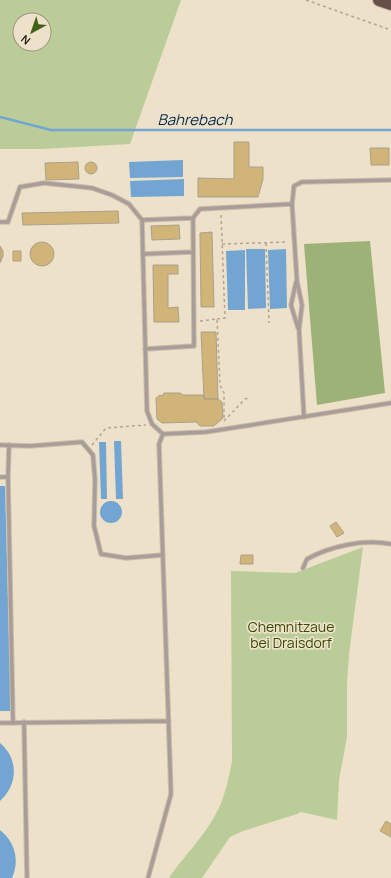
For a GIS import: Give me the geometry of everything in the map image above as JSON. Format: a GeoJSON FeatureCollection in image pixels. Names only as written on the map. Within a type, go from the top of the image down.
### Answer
{"type":"FeatureCollection","features":[{"type":"Feature","properties":{"kind":"highway"},"geometry":{"type":"LineString","coordinates":[[379,0],[391,4]]}},
{"type":"Feature","properties":{"kind":"lane"},"geometry":{"type":"LineString","coordinates":[[304,417],[299,329],[302,305],[297,281],[294,242],[292,204],[294,186],[302,182],[391,180]]}},
{"type":"Feature","properties":{"kind":"lane"},"geometry":{"type":"LineString","coordinates":[[0,222],[8,222],[20,187],[44,183],[92,188],[112,195],[129,204],[142,220],[147,411],[152,424],[163,434],[206,432],[391,403]]}},
{"type":"Feature","properties":{"kind":"lane"},"geometry":{"type":"LineString","coordinates":[[146,349],[194,346],[193,218],[200,209],[292,204]]}},
{"type":"Feature","properties":{"kind":"lane"},"geometry":{"type":"LineString","coordinates":[[142,220],[193,218]]}},
{"type":"Feature","properties":{"kind":"lane"},"geometry":{"type":"LineString","coordinates":[[143,254],[193,252]]}},
{"type":"Feature","properties":{"kind":"lane"},"geometry":{"type":"LineString","coordinates":[[297,281],[291,305],[299,329]]}},
{"type":"Feature","properties":{"kind":"lane"},"geometry":{"type":"LineString","coordinates":[[148,878],[171,794],[160,444],[163,434]]}},
{"type":"Feature","properties":{"kind":"lane"},"geometry":{"type":"LineString","coordinates":[[0,445],[30,446],[82,442],[93,455],[96,480],[94,526],[101,554],[126,558],[163,555]]}},
{"type":"Feature","properties":{"kind":"lane"},"geometry":{"type":"LineString","coordinates":[[9,445],[8,477],[13,722]]}},
{"type":"Feature","properties":{"kind":"lane"},"geometry":{"type":"LineString","coordinates":[[0,477],[8,477]]}},
{"type":"Feature","properties":{"kind":"lane"},"geometry":{"type":"LineString","coordinates":[[303,568],[306,559],[328,549],[354,544],[378,542],[391,544]]}},
{"type":"Feature","properties":{"kind":"lane"},"geometry":{"type":"LineString","coordinates":[[0,722],[169,720]]}},
{"type":"Feature","properties":{"kind":"lane"},"geometry":{"type":"LineString","coordinates":[[24,722],[27,878]]}},
{"type":"Feature","properties":{"kind":"path"},"geometry":{"type":"LineString","coordinates":[[306,0],[391,30]]}},
{"type":"Feature","properties":{"kind":"path"},"geometry":{"type":"LineString","coordinates":[[194,322],[225,318],[221,208]]}},
{"type":"Feature","properties":{"kind":"path"},"geometry":{"type":"LineString","coordinates":[[266,242],[269,323]]}},
{"type":"Feature","properties":{"kind":"path"},"geometry":{"type":"LineString","coordinates":[[222,244],[294,242]]}},
{"type":"Feature","properties":{"kind":"path"},"geometry":{"type":"LineString","coordinates":[[217,319],[220,385],[224,393],[224,421],[245,399],[249,398]]}},
{"type":"Feature","properties":{"kind":"path"},"geometry":{"type":"LineString","coordinates":[[88,449],[106,428],[152,424]]}},
{"type":"Feature","properties":{"kind":"green space"},"geometry":{"type":"Polygon","coordinates":[[[0,0],[181,0],[130,144],[42,149],[0,149],[0,0]]]}},
{"type":"Feature","properties":{"kind":"green space"},"geometry":{"type":"Polygon","coordinates":[[[370,241],[385,393],[317,405],[304,244],[370,241]]]}},
{"type":"Feature","properties":{"kind":"green space","name":"Chemnitzaue bei Draisdorf"},"geometry":{"type":"Polygon","coordinates":[[[363,547],[349,654],[347,684],[347,737],[339,780],[337,820],[301,812],[243,831],[230,837],[202,878],[169,878],[205,832],[215,815],[224,795],[231,767],[231,571],[295,573],[363,547]]]}},
{"type":"Feature","properties":{"kind":"water"},"geometry":{"type":"Polygon","coordinates":[[[183,160],[183,177],[130,178],[129,162],[183,160]]]}},
{"type":"Feature","properties":{"kind":"water"},"geometry":{"type":"Polygon","coordinates":[[[184,179],[184,196],[131,197],[130,181],[184,179]]]}},
{"type":"Feature","properties":{"kind":"water"},"geometry":{"type":"Polygon","coordinates":[[[246,249],[265,249],[266,308],[248,309],[246,249]]]}},
{"type":"Feature","properties":{"kind":"water"},"geometry":{"type":"Polygon","coordinates":[[[286,249],[287,308],[270,309],[268,250],[286,249]]]}},
{"type":"Feature","properties":{"kind":"water"},"geometry":{"type":"Polygon","coordinates":[[[245,250],[245,310],[228,310],[226,251],[245,250]]]}},
{"type":"Feature","properties":{"kind":"water"},"geometry":{"type":"Polygon","coordinates":[[[114,441],[121,441],[123,499],[116,499],[114,441]]]}},
{"type":"Feature","properties":{"kind":"water"},"geometry":{"type":"Polygon","coordinates":[[[99,442],[106,442],[107,499],[101,499],[99,442]]]}},
{"type":"Feature","properties":{"kind":"water"},"geometry":{"type":"Polygon","coordinates":[[[0,486],[5,486],[11,711],[0,711],[0,486]]]}},
{"type":"Feature","properties":{"kind":"water"},"geometry":{"type":"Polygon","coordinates":[[[111,501],[119,504],[122,512],[119,520],[111,523],[103,520],[100,512],[103,504],[111,501]]]}},
{"type":"Feature","properties":{"kind":"water"},"geometry":{"type":"Polygon","coordinates":[[[0,743],[11,757],[14,772],[10,787],[6,795],[0,801],[0,743]]]}},
{"type":"Feature","properties":{"kind":"water"},"geometry":{"type":"Polygon","coordinates":[[[0,830],[9,840],[15,852],[16,865],[12,878],[0,878],[0,830]]]}},
{"type":"Feature","properties":{"kind":"building"},"geometry":{"type":"Polygon","coordinates":[[[234,142],[249,142],[249,167],[263,167],[263,179],[258,197],[198,197],[198,178],[234,179],[234,142]]]}},
{"type":"Feature","properties":{"kind":"building"},"geometry":{"type":"Polygon","coordinates":[[[370,148],[389,148],[389,165],[371,165],[370,148]]]}},
{"type":"Feature","properties":{"kind":"building"},"geometry":{"type":"Polygon","coordinates":[[[78,162],[79,179],[46,180],[45,163],[78,162]]]}},
{"type":"Feature","properties":{"kind":"building"},"geometry":{"type":"Polygon","coordinates":[[[89,162],[93,162],[97,168],[93,174],[89,174],[85,170],[85,166],[89,162]]]}},
{"type":"Feature","properties":{"kind":"building"},"geometry":{"type":"Polygon","coordinates":[[[118,211],[119,223],[23,225],[22,213],[118,211]]]}},
{"type":"Feature","properties":{"kind":"building"},"geometry":{"type":"Polygon","coordinates":[[[179,225],[180,239],[152,240],[151,226],[179,225]]]}},
{"type":"Feature","properties":{"kind":"building"},"geometry":{"type":"Polygon","coordinates":[[[212,232],[214,307],[201,307],[200,233],[212,232]]]}},
{"type":"Feature","properties":{"kind":"building"},"geometry":{"type":"Polygon","coordinates":[[[37,242],[47,242],[54,249],[54,259],[47,266],[37,266],[30,259],[30,249],[37,242]]]}},
{"type":"Feature","properties":{"kind":"building"},"geometry":{"type":"Polygon","coordinates":[[[0,246],[3,251],[3,256],[0,263],[0,246]]]}},
{"type":"Feature","properties":{"kind":"building"},"geometry":{"type":"Polygon","coordinates":[[[13,251],[21,251],[21,261],[13,261],[13,251]]]}},
{"type":"Feature","properties":{"kind":"building"},"geometry":{"type":"Polygon","coordinates":[[[153,265],[178,265],[178,274],[168,274],[168,308],[178,307],[179,322],[154,322],[153,265]]]}},
{"type":"Feature","properties":{"kind":"building"},"geometry":{"type":"Polygon","coordinates":[[[201,332],[216,332],[218,399],[204,399],[201,332]]]}},
{"type":"Feature","properties":{"kind":"building"},"geometry":{"type":"Polygon","coordinates":[[[164,393],[204,395],[204,399],[218,399],[222,402],[223,418],[214,426],[200,426],[196,422],[162,423],[157,419],[156,398],[160,395],[162,396],[164,393]]]}},
{"type":"Feature","properties":{"kind":"building"},"geometry":{"type":"Polygon","coordinates":[[[336,522],[344,533],[337,537],[330,526],[336,522]]]}},
{"type":"Feature","properties":{"kind":"building"},"geometry":{"type":"Polygon","coordinates":[[[241,555],[253,555],[253,564],[240,564],[241,555]]]}},
{"type":"Feature","properties":{"kind":"building"},"geometry":{"type":"Polygon","coordinates":[[[386,821],[391,824],[391,837],[380,831],[386,821]]]}},
{"type":"Feature","properties":{"kind":"waterway","name":"Bahrebach"},"geometry":{"type":"LineString","coordinates":[[0,117],[51,130],[391,130]]}}]}
